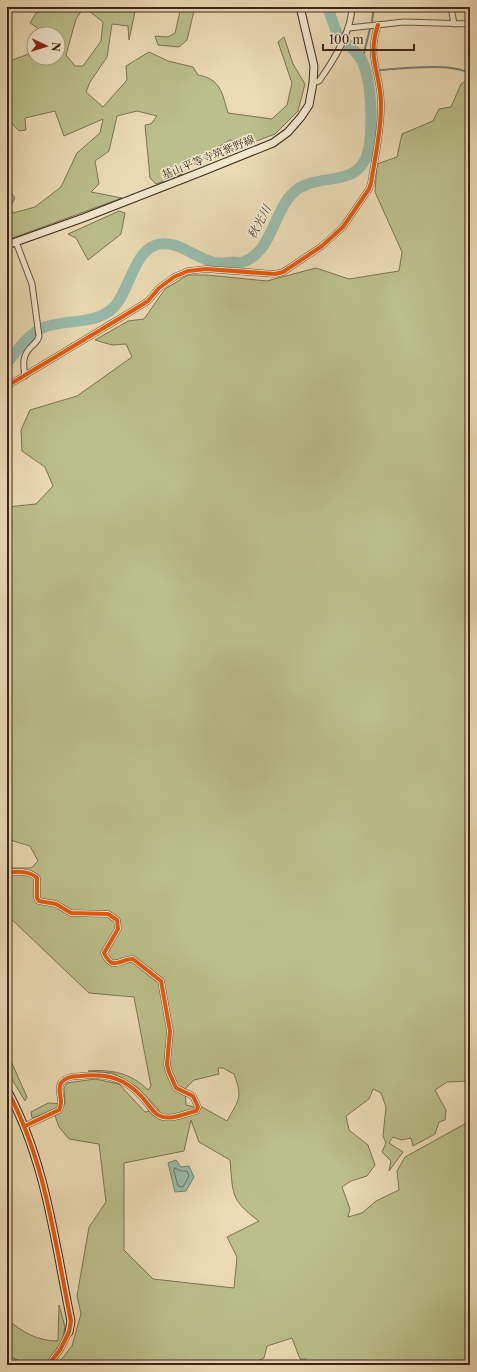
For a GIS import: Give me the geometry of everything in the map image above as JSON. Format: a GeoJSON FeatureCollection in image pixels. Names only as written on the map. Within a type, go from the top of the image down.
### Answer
{"type":"FeatureCollection","features":[{"type":"Feature","properties":{"kind":"main road","name":"基山平等寺筑紫野線"},"geometry":{"type":"LineString","coordinates":[[7,245],[124,203],[273,143],[288,132],[302,117],[308,105],[314,83],[314,66],[300,7]]}},
{"type":"Feature","properties":{"kind":"main road"},"geometry":{"type":"LineString","coordinates":[[7,1090],[25,1126],[40,1175],[71,1321],[69,1332]]}},
{"type":"Feature","properties":{"kind":"street"},"geometry":{"type":"LineString","coordinates":[[314,83],[319,81],[322,77],[340,46],[348,28],[352,7]]}},
{"type":"Feature","properties":{"kind":"street"},"geometry":{"type":"LineString","coordinates":[[451,7],[454,24]]}},
{"type":"Feature","properties":{"kind":"street"},"geometry":{"type":"LineString","coordinates":[[348,28],[410,22],[470,24]]}},
{"type":"Feature","properties":{"kind":"street"},"geometry":{"type":"LineString","coordinates":[[7,386],[148,301],[159,288],[174,277],[197,268],[275,274],[295,265],[322,246],[342,227],[369,189],[371,183],[381,106],[372,48],[378,25]]}},
{"type":"Feature","properties":{"kind":"street"},"geometry":{"type":"LineString","coordinates":[[16,242],[32,284],[39,336],[38,341],[24,356],[25,376]]}},
{"type":"Feature","properties":{"kind":"street"},"geometry":{"type":"LineString","coordinates":[[7,873],[21,872],[35,876],[37,878],[37,898],[39,901],[56,904],[71,913],[108,914],[117,920],[118,929],[104,953],[110,962],[115,964],[128,959],[133,959],[161,981],[165,1010],[170,1030],[167,1065],[169,1072],[176,1088],[193,1096],[198,1107],[196,1111],[171,1117],[160,1116],[126,1082],[109,1076],[76,1076],[64,1080],[61,1083],[60,1090],[62,1103],[59,1110],[25,1126]]}},
{"type":"Feature","properties":{"kind":"street"},"geometry":{"type":"LineString","coordinates":[[48,1365],[60,1350],[69,1332]]}},
{"type":"Feature","properties":{"kind":"street"},"geometry":{"type":"LineString","coordinates":[[7,1358],[20,1365]]}},
{"type":"Feature","properties":{"kind":"green space"},"geometry":{"type":"Polygon","coordinates":[[[56,7],[84,7],[76,19],[66,55],[66,26],[35,26],[30,23],[36,13],[56,7]]]}},
{"type":"Feature","properties":{"kind":"green space"},"geometry":{"type":"Polygon","coordinates":[[[84,7],[136,7],[129,40],[128,26],[112,24],[107,57],[90,82],[86,92],[103,107],[127,80],[126,66],[149,52],[168,61],[193,67],[198,75],[212,80],[222,93],[228,113],[272,119],[287,105],[292,83],[278,42],[284,37],[293,64],[305,84],[298,111],[275,134],[251,143],[230,140],[182,168],[183,174],[156,184],[150,178],[145,125],[151,124],[157,116],[137,111],[117,116],[109,151],[95,161],[99,184],[91,192],[122,198],[7,240],[7,180],[8,188],[15,198],[10,207],[13,213],[35,207],[61,187],[77,153],[100,133],[103,119],[64,136],[55,111],[25,118],[26,130],[19,131],[7,118],[7,62],[26,55],[26,66],[66,66],[66,55],[75,66],[83,66],[101,41],[103,22],[84,7]]]}},
{"type":"Feature","properties":{"kind":"green space"},"geometry":{"type":"Polygon","coordinates":[[[181,7],[195,7],[187,40],[179,47],[158,45],[155,36],[168,37],[175,33],[181,7]]]}},
{"type":"Feature","properties":{"kind":"green space"},"geometry":{"type":"Polygon","coordinates":[[[469,79],[470,1081],[447,1082],[435,1090],[446,1110],[445,1120],[439,1122],[435,1134],[413,1146],[411,1138],[401,1140],[393,1137],[389,1143],[403,1152],[389,1171],[391,1161],[382,1152],[386,1143],[383,1136],[386,1107],[381,1093],[373,1089],[369,1099],[346,1116],[349,1130],[368,1145],[375,1165],[367,1176],[351,1181],[342,1187],[350,1209],[348,1217],[362,1213],[376,1201],[399,1190],[397,1171],[405,1157],[470,1121],[470,1365],[305,1365],[306,1359],[300,1359],[292,1338],[267,1346],[264,1358],[248,1365],[57,1365],[72,1346],[81,1314],[77,1296],[89,1227],[106,1202],[99,1144],[69,1139],[59,1127],[53,1110],[32,1118],[31,1112],[48,1103],[65,1104],[64,1088],[67,1083],[95,1079],[119,1084],[145,1112],[159,1110],[137,1087],[113,1073],[88,1071],[120,1073],[135,1080],[148,1090],[151,1086],[134,997],[89,993],[7,915],[7,868],[31,868],[38,861],[30,846],[7,839],[7,507],[36,504],[53,486],[45,467],[22,451],[21,430],[30,410],[77,396],[132,357],[126,344],[112,345],[95,340],[128,321],[144,319],[165,289],[188,275],[207,275],[267,281],[316,268],[349,279],[399,271],[402,252],[375,192],[377,164],[397,157],[402,134],[433,121],[439,109],[451,107],[461,84],[469,79]],[[218,1068],[219,1074],[194,1080],[185,1089],[186,1105],[194,1107],[200,1106],[227,1121],[237,1103],[239,1094],[237,1082],[234,1074],[223,1068],[218,1068]],[[191,1120],[184,1151],[124,1163],[124,1250],[153,1279],[234,1288],[237,1257],[227,1237],[259,1221],[243,1207],[235,1195],[230,1160],[199,1142],[191,1120]]]}},
{"type":"Feature","properties":{"kind":"green space"},"geometry":{"type":"Polygon","coordinates":[[[119,211],[125,213],[121,234],[88,260],[76,238],[68,234],[119,211]]]}},
{"type":"Feature","properties":{"kind":"green space"},"geometry":{"type":"Polygon","coordinates":[[[7,1052],[27,1097],[25,1101],[7,1071],[7,1052]]]}},
{"type":"Feature","properties":{"kind":"green space"},"geometry":{"type":"Polygon","coordinates":[[[59,1305],[65,1327],[62,1341],[46,1365],[7,1365],[7,1319],[30,1335],[50,1341],[58,1341],[59,1305]]]}},
{"type":"Feature","properties":{"kind":"water"},"geometry":{"type":"Polygon","coordinates":[[[176,1160],[181,1167],[189,1166],[194,1177],[186,1191],[175,1192],[168,1163],[176,1160]]]}},
{"type":"Feature","properties":{"kind":"waterway","name":"秋光川"},"geometry":{"type":"LineString","coordinates":[[7,363],[26,340],[40,329],[58,324],[96,318],[112,309],[123,294],[136,264],[148,249],[156,245],[172,245],[180,247],[210,261],[220,263],[243,262],[253,257],[260,250],[266,241],[280,211],[292,194],[298,189],[312,183],[351,174],[360,167],[366,158],[369,149],[371,109],[368,82],[360,57],[338,34],[327,7]]}},
{"type":"Feature","properties":{"kind":"waterway"},"geometry":{"type":"LineString","coordinates":[[372,21],[374,7]]}},
{"type":"Feature","properties":{"kind":"waterway"},"geometry":{"type":"LineString","coordinates":[[362,60],[370,29]]}},
{"type":"Feature","properties":{"kind":"waterway"},"geometry":{"type":"LineString","coordinates":[[379,70],[440,67],[462,70],[470,74]]}},
{"type":"Feature","properties":{"kind":"waterway","name":"秋光川"},"geometry":{"type":"LineString","coordinates":[[366,73],[371,72]]}},
{"type":"Feature","properties":{"kind":"cycle path"},"geometry":{"type":"LineString","coordinates":[[7,386],[148,301],[159,288],[174,277],[188,271],[206,269],[275,274],[283,272],[322,246],[343,227],[369,189],[378,145],[381,116],[381,95],[374,58],[375,37],[378,25]]}},
{"type":"Feature","properties":{"kind":"cycle path"},"geometry":{"type":"LineString","coordinates":[[7,873],[23,872],[31,874],[37,878],[37,898],[39,901],[56,904],[71,913],[108,914],[117,920],[118,929],[104,953],[107,959],[113,963],[133,959],[161,981],[170,1031],[167,1065],[169,1072],[176,1088],[193,1096],[198,1107],[196,1111],[173,1117],[168,1118],[160,1116],[155,1113],[136,1091],[122,1081],[99,1075],[75,1076],[67,1078],[61,1083],[59,1090],[61,1106],[59,1110],[25,1126]]}},
{"type":"Feature","properties":{"kind":"cycle path"},"geometry":{"type":"LineString","coordinates":[[7,1090],[20,1117],[40,1174],[48,1203],[71,1321],[69,1332],[60,1350],[48,1365]]}}]}
